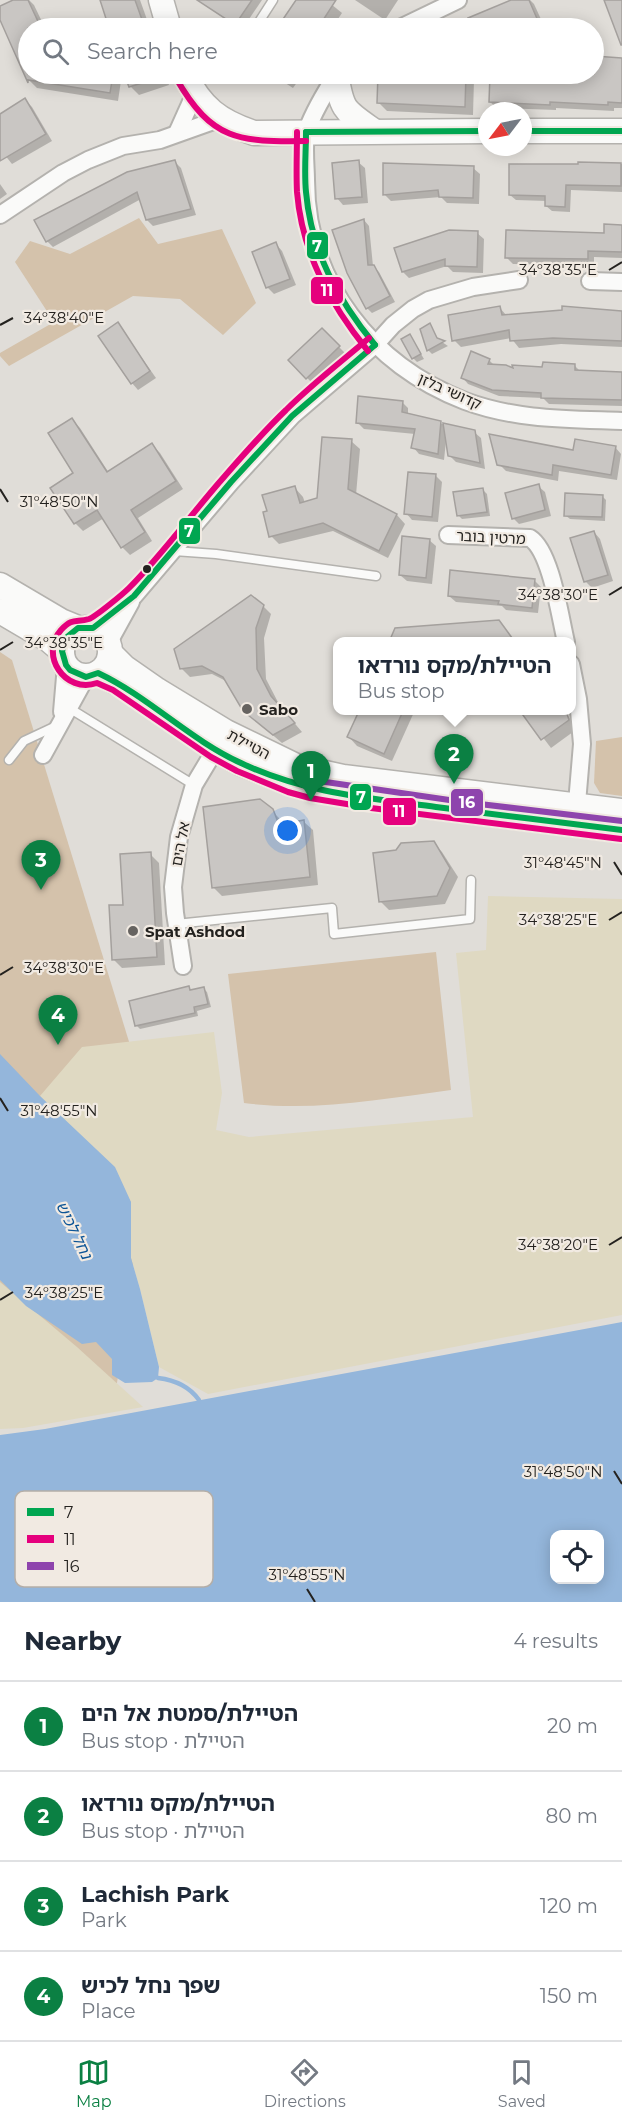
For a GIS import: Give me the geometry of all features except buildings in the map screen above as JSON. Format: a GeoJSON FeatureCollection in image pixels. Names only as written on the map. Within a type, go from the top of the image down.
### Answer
{"type":"FeatureCollection","features":[{"type":"Feature","properties":{"kind":"main road"},"geometry":{"type":"LineString","coordinates":[[161,0],[167,18]]}},
{"type":"Feature","properties":{"kind":"main road"},"geometry":{"type":"LineString","coordinates":[[191,84],[219,118],[254,133],[478,131]]}},
{"type":"Feature","properties":{"kind":"main road"},"geometry":{"type":"LineString","coordinates":[[338,84],[343,106],[352,116],[374,131]]}},
{"type":"Feature","properties":{"kind":"main road"},"geometry":{"type":"LineString","coordinates":[[532,131],[622,132]]}},
{"type":"Feature","properties":{"kind":"main road"},"geometry":{"type":"LineString","coordinates":[[0,585],[61,621],[88,652]]}},
{"type":"Feature","properties":{"kind":"main road"},"geometry":{"type":"LineString","coordinates":[[0,611],[49,640],[88,652]]}},
{"type":"Feature","properties":{"kind":"main road","name":"הטיילת"},"geometry":{"type":"LineString","coordinates":[[88,652],[124,667],[158,690],[220,741],[320,772],[576,815],[622,830]]}},
{"type":"Feature","properties":{"kind":"main road","name":"הטיילת"},"geometry":{"type":"LineString","coordinates":[[576,815],[622,811]]}},
{"type":"Feature","properties":{"kind":"street"},"geometry":{"type":"LineString","coordinates":[[421,18],[458,0]]}},
{"type":"Feature","properties":{"kind":"street"},"geometry":{"type":"LineString","coordinates":[[177,133],[190,84]]}},
{"type":"Feature","properties":{"kind":"street"},"geometry":{"type":"LineString","coordinates":[[306,132],[331,84]]}},
{"type":"Feature","properties":{"kind":"street"},"geometry":{"type":"LineString","coordinates":[[0,215],[63,173],[88,160],[123,146],[160,140],[219,118]]}},
{"type":"Feature","properties":{"kind":"street","name":"קדושי בלזן"},"geometry":{"type":"LineString","coordinates":[[306,132],[306,193],[317,252],[339,298],[375,345],[401,366],[429,384],[466,401],[496,411],[532,417],[622,421]]}},
{"type":"Feature","properties":{"kind":"street"},"geometry":{"type":"LineString","coordinates":[[60,724],[88,652],[231,482],[292,416],[375,345],[412,309],[429,300],[473,287],[519,280]]}},
{"type":"Feature","properties":{"kind":"street"},"geometry":{"type":"LineString","coordinates":[[590,281],[622,282]]}},
{"type":"Feature","properties":{"kind":"street","name":"מרטין בובר"},"geometry":{"type":"LineString","coordinates":[[448,535],[530,538],[537,542],[548,565],[565,637]]}},
{"type":"Feature","properties":{"kind":"street"},"geometry":{"type":"LineString","coordinates":[[43,755],[69,708],[88,652]]}},
{"type":"Feature","properties":{"kind":"street"},"geometry":{"type":"LineString","coordinates":[[576,692],[582,744],[576,815]]}},
{"type":"Feature","properties":{"kind":"street","name":"אל הים"},"geometry":{"type":"LineString","coordinates":[[183,966],[173,887],[175,861],[179,837],[194,785],[220,741]]}},
{"type":"Feature","properties":{"kind":"lane"},"geometry":{"type":"LineString","coordinates":[[261,18],[273,0]]}},
{"type":"Feature","properties":{"kind":"lane"},"geometry":{"type":"LineString","coordinates":[[172,551],[216,554],[376,576]]}},
{"type":"Feature","properties":{"kind":"lane"},"geometry":{"type":"LineString","coordinates":[[69,708],[194,785]]}},
{"type":"Feature","properties":{"kind":"lane"},"geometry":{"type":"LineString","coordinates":[[9,760],[24,741],[60,724]]}},
{"type":"Feature","properties":{"kind":"lane"},"geometry":{"type":"LineString","coordinates":[[176,924],[332,908],[334,934],[470,919],[471,880]]}},
{"type":"Feature","properties":{"kind":"shaded area"},"geometry":{"type":"Polygon","coordinates":[[[139,218],[158,244],[222,229],[256,303],[223,335],[180,299],[133,296],[9,366],[0,353],[54,322],[15,262],[30,241],[70,254],[139,218]]]}},
{"type":"Feature","properties":{"kind":"shaded area"},"geometry":{"type":"Polygon","coordinates":[[[0,652],[12,660],[153,1120],[117,1383],[0,1379],[0,652]]]}},
{"type":"Feature","properties":{"kind":"shaded area"},"geometry":{"type":"Polygon","coordinates":[[[622,737],[622,796],[600,793],[594,783],[596,741],[622,737]]]}},
{"type":"Feature","properties":{"kind":"shaded area"},"geometry":{"type":"Polygon","coordinates":[[[436,952],[451,1090],[322,1105],[244,1103],[228,974],[436,952]]]}},
{"type":"Feature","properties":{"kind":"sand"},"geometry":{"type":"Polygon","coordinates":[[[488,896],[622,899],[622,1315],[208,1394],[159,1367],[131,1258],[131,1202],[40,1096],[82,1047],[214,1032],[222,1093],[216,1130],[249,1137],[473,1117],[456,953],[486,950],[488,896]]]}},
{"type":"Feature","properties":{"kind":"sand"},"geometry":{"type":"Polygon","coordinates":[[[0,1282],[143,1407],[23,1428],[0,1429],[0,1282]]]}},
{"type":"Feature","properties":{"kind":"water"},"geometry":{"type":"Polygon","coordinates":[[[0,1054],[40,1096],[115,1167],[131,1202],[131,1258],[159,1367],[158,1378],[152,1382],[125,1383],[112,1375],[112,1359],[96,1342],[82,1344],[26,1306],[0,1280],[0,1054]]]}},
{"type":"Feature","properties":{"kind":"water"},"geometry":{"type":"Polygon","coordinates":[[[622,1322],[622,1602],[0,1602],[0,1435],[45,1429],[622,1322]]]}},
{"type":"Feature","properties":{"kind":"waterway","name":"נחל לכיש"},"geometry":{"type":"LineString","coordinates":[[158,1378],[181,1384],[199,1400]]}},
{"type":"Feature","properties":{"kind":"transit line","name":"11"},"geometry":{"type":"LineString","coordinates":[[180,84],[202,115],[229,134],[262,140],[306,141]]}},
{"type":"Feature","properties":{"kind":"transit line","name":"7"},"geometry":{"type":"LineString","coordinates":[[306,132],[478,131]]}},
{"type":"Feature","properties":{"kind":"transit line","name":"7"},"geometry":{"type":"LineString","coordinates":[[532,131],[622,131]]}},
{"type":"Feature","properties":{"kind":"transit line","name":"11"},"geometry":{"type":"LineString","coordinates":[[297,132],[297,192],[305,236],[320,277],[330,296],[368,351]]}},
{"type":"Feature","properties":{"kind":"transit line","name":"7"},"geometry":{"type":"LineString","coordinates":[[306,132],[305,184],[309,214],[320,254],[338,292],[375,345]]}},
{"type":"Feature","properties":{"kind":"transit line","name":"11"},"geometry":{"type":"LineString","coordinates":[[369,338],[306,391],[270,426],[129,588],[89,619],[72,622],[61,630],[55,640],[54,661],[66,678],[85,685],[97,683],[113,690],[211,757],[237,771],[288,792],[371,808],[621,839]]}},
{"type":"Feature","properties":{"kind":"transit line","name":"7"},"geometry":{"type":"LineString","coordinates":[[375,345],[292,416],[231,482],[134,596],[93,628],[78,628],[67,637],[62,651],[66,665],[70,670],[86,677],[98,673],[135,694],[222,754],[288,781],[361,797],[622,830]]}},
{"type":"Feature","properties":{"kind":"transit line","name":"16"},"geometry":{"type":"LineString","coordinates":[[312,780],[463,802],[622,821]]}},
{"type":"Feature","properties":{"kind":"place","name":"Sabo"},"geometry":{"type":"Point","coordinates":[247,709]}},
{"type":"Feature","properties":{"kind":"place","name":"הטיילת/מקס נורדאו"},"geometry":{"type":"Point","coordinates":[454,784]}},
{"type":"Feature","properties":{"kind":"place","name":"הטיילת/סמטת אל הים"},"geometry":{"type":"Point","coordinates":[311,801]}},
{"type":"Feature","properties":{"kind":"place","name":"Lachish Park"},"geometry":{"type":"Point","coordinates":[41,890]}},
{"type":"Feature","properties":{"kind":"place","name":"Spat Ashdod"},"geometry":{"type":"Point","coordinates":[133,931]}},
{"type":"Feature","properties":{"kind":"place","name":"שפך נחל לכיש"},"geometry":{"type":"Point","coordinates":[58,1045]}}]}
